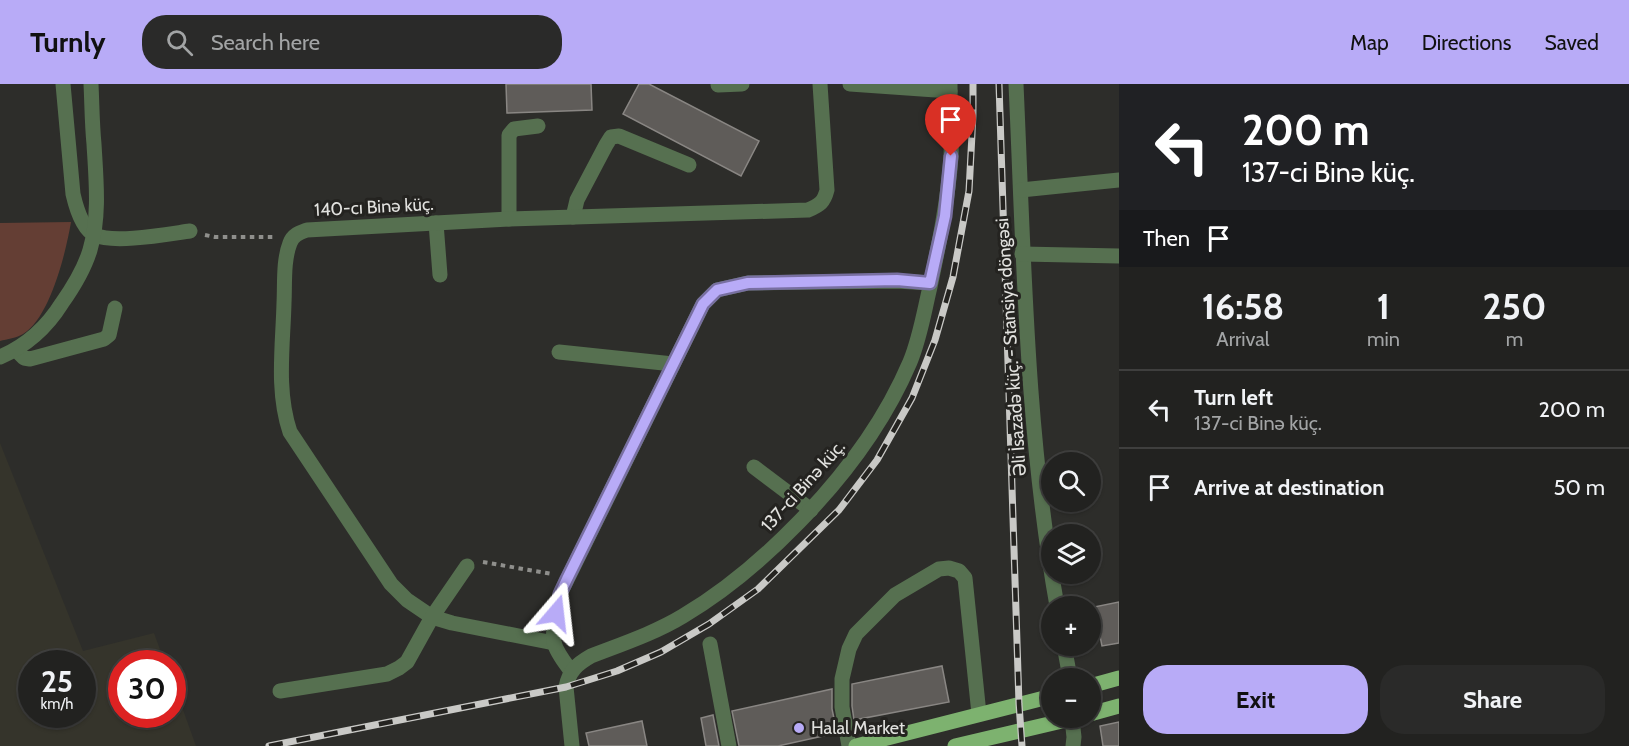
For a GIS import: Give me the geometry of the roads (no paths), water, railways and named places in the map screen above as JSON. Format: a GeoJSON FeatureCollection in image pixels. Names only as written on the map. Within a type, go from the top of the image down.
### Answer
{"type":"FeatureCollection","features":[{"type":"Feature","properties":{"kind":"main road"},"geometry":{"type":"LineString","coordinates":[[1101,683],[1119,678]]}},
{"type":"Feature","properties":{"kind":"main road"},"geometry":{"type":"LineString","coordinates":[[856,746],[1041,699]]}},
{"type":"Feature","properties":{"kind":"main road"},"geometry":{"type":"LineString","coordinates":[[1101,711],[1119,706]]}},
{"type":"Feature","properties":{"kind":"main road"},"geometry":{"type":"LineString","coordinates":[[955,746],[1041,726]]}},
{"type":"Feature","properties":{"kind":"street"},"geometry":{"type":"LineString","coordinates":[[63,84],[73,194],[82,222],[94,235],[110,238],[190,231]]}},
{"type":"Feature","properties":{"kind":"street"},"geometry":{"type":"LineString","coordinates":[[0,357],[16,350],[28,341],[56,313],[83,270],[94,235],[96,210],[91,84]]}},
{"type":"Feature","properties":{"kind":"street"},"geometry":{"type":"LineString","coordinates":[[718,85],[742,84]]}},
{"type":"Feature","properties":{"kind":"street","name":"140-cı Binə küç."},"geometry":{"type":"LineString","coordinates":[[432,617],[407,600],[391,584],[290,432],[285,417],[282,376],[285,269],[291,241],[298,233],[307,230],[509,219],[808,210],[819,206],[827,190],[820,84]]}},
{"type":"Feature","properties":{"kind":"street"},"geometry":{"type":"LineString","coordinates":[[850,84],[950,87]]}},
{"type":"Feature","properties":{"kind":"street","name":"Əli İsazadə küç. - Stansiya döngəsi"},"geometry":{"type":"LineString","coordinates":[[1016,84],[1026,339],[1036,466],[1055,596]]}},
{"type":"Feature","properties":{"kind":"street","name":"137-ci Binə küç."},"geometry":{"type":"LineString","coordinates":[[571,671],[591,656],[681,617],[724,591],[758,562],[834,485],[883,418],[911,360],[923,318],[945,216],[951,156],[950,87]]}},
{"type":"Feature","properties":{"kind":"street"},"geometry":{"type":"LineString","coordinates":[[509,219],[509,135],[514,129],[538,126]]}},
{"type":"Feature","properties":{"kind":"street"},"geometry":{"type":"LineString","coordinates":[[573,217],[577,200],[611,138],[619,136],[689,165]]}},
{"type":"Feature","properties":{"kind":"street"},"geometry":{"type":"LineString","coordinates":[[1021,190],[1119,180]]}},
{"type":"Feature","properties":{"kind":"street"},"geometry":{"type":"LineString","coordinates":[[436,223],[440,274]]}},
{"type":"Feature","properties":{"kind":"street"},"geometry":{"type":"LineString","coordinates":[[1023,254],[1119,256]]}},
{"type":"Feature","properties":{"kind":"street"},"geometry":{"type":"LineString","coordinates":[[572,746],[566,687],[571,671],[554,643],[560,594],[703,304],[717,290],[748,283],[897,280],[930,283]]}},
{"type":"Feature","properties":{"kind":"street"},"geometry":{"type":"LineString","coordinates":[[16,350],[24,358],[30,359],[104,339],[110,335],[115,308]]}},
{"type":"Feature","properties":{"kind":"street"},"geometry":{"type":"LineString","coordinates":[[559,352],[673,364]]}},
{"type":"Feature","properties":{"kind":"street"},"geometry":{"type":"LineString","coordinates":[[754,467],[811,510]]}},
{"type":"Feature","properties":{"kind":"street"},"geometry":{"type":"LineString","coordinates":[[280,691],[387,674],[399,668],[414,652],[432,617],[467,566]]}},
{"type":"Feature","properties":{"kind":"street"},"geometry":{"type":"LineString","coordinates":[[849,746],[842,707],[842,679],[849,649],[856,634],[895,595],[939,569],[949,568],[959,571],[965,578],[979,714]]}},
{"type":"Feature","properties":{"kind":"street"},"geometry":{"type":"LineString","coordinates":[[432,617],[554,643]]}},
{"type":"Feature","properties":{"kind":"street"},"geometry":{"type":"LineString","coordinates":[[710,644],[729,746]]}},
{"type":"Feature","properties":{"kind":"street"},"geometry":{"type":"LineString","coordinates":[[1073,746],[1075,728]]}},
{"type":"Feature","properties":{"kind":"railway"},"geometry":{"type":"LineString","coordinates":[[269,746],[566,687],[617,671],[661,652],[709,624],[758,589],[839,510],[877,460],[912,398],[935,340],[953,277],[969,191],[973,84]]}},
{"type":"Feature","properties":{"kind":"railway"},"geometry":{"type":"LineString","coordinates":[[999,84],[1022,746]]}},
{"type":"Feature","properties":{"kind":"place","name":"Halal Market"},"geometry":{"type":"Point","coordinates":[799,728]}}]}
